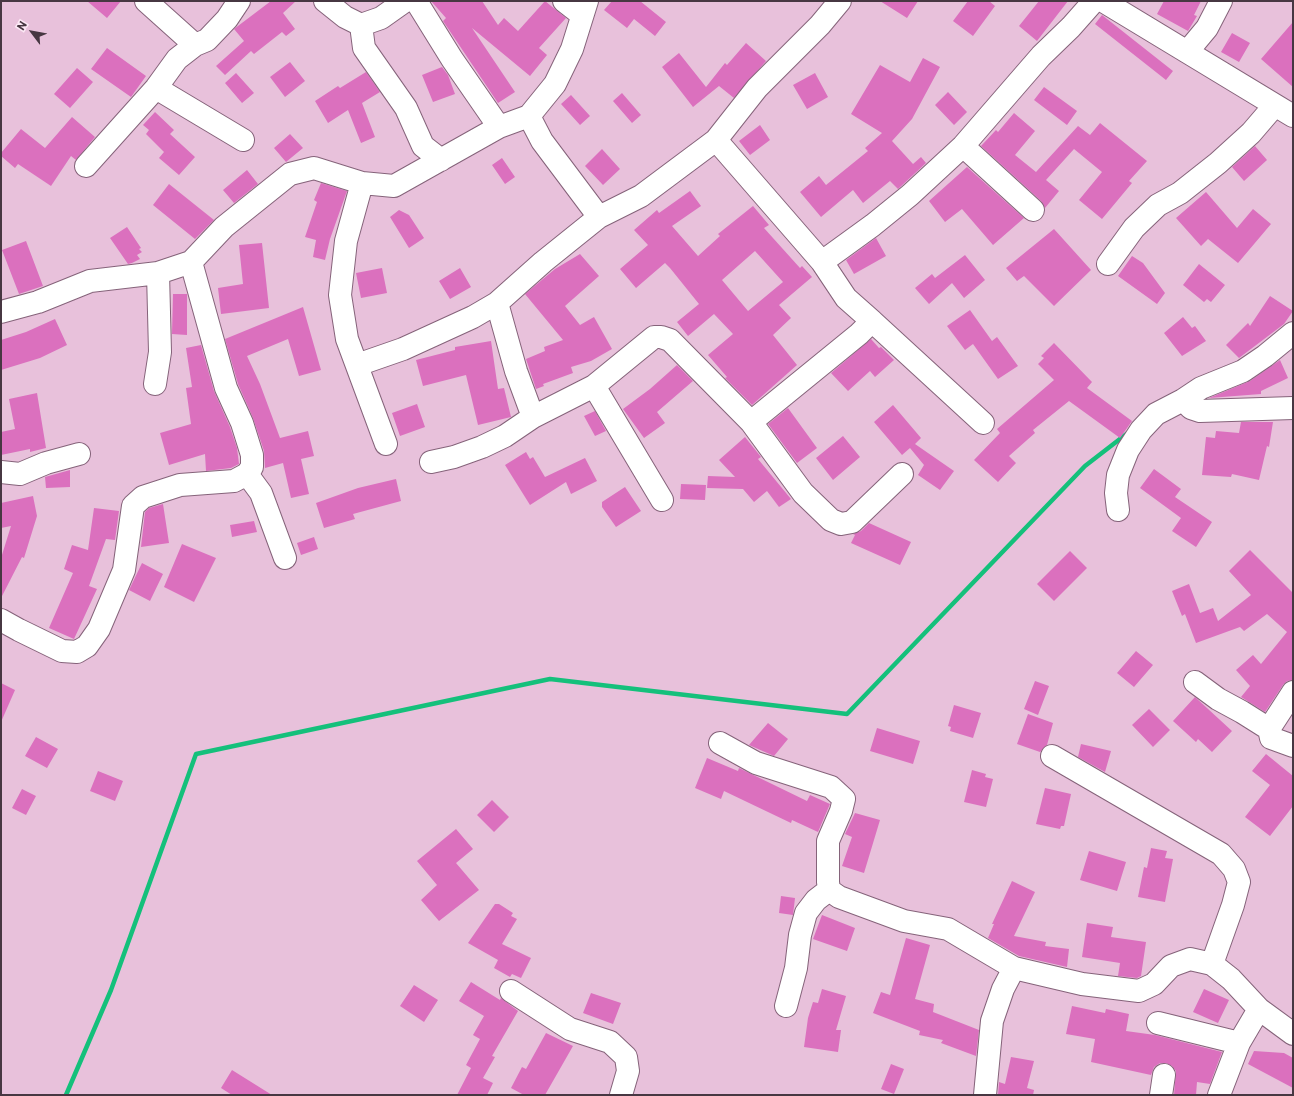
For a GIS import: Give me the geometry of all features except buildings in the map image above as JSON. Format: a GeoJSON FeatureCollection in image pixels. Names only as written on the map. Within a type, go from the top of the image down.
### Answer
{"type":"FeatureCollection","features":[{"type":"Feature","properties":{"kind":"street"},"geometry":{"type":"LineString","coordinates":[[146,1],[195,45]]}},
{"type":"Feature","properties":{"kind":"street"},"geometry":{"type":"LineString","coordinates":[[86,166],[156,88],[177,59],[195,45],[207,40],[226,19],[239,1]]}},
{"type":"Feature","properties":{"kind":"street"},"geometry":{"type":"LineString","coordinates":[[325,1],[345,17],[361,25],[381,18],[405,1]]}},
{"type":"Feature","properties":{"kind":"street"},"geometry":{"type":"LineString","coordinates":[[416,1],[452,59],[499,128]]}},
{"type":"Feature","properties":{"kind":"street"},"geometry":{"type":"LineString","coordinates":[[1,312],[38,302],[90,281],[158,272],[191,262],[224,227],[290,174],[314,168],[362,183],[394,186],[499,128],[529,116],[555,84],[572,48],[584,8],[564,1]]}},
{"type":"Feature","properties":{"kind":"street"},"geometry":{"type":"LineString","coordinates":[[357,365],[402,350],[473,317],[497,303],[543,262],[599,217],[641,196],[716,140],[757,88],[820,25],[840,1]]}},
{"type":"Feature","properties":{"kind":"street"},"geometry":{"type":"LineString","coordinates":[[822,262],[910,195],[963,146],[1041,56],[1094,1]]}},
{"type":"Feature","properties":{"kind":"street"},"geometry":{"type":"LineString","coordinates":[[1103,1],[1293,116]]}},
{"type":"Feature","properties":{"kind":"street"},"geometry":{"type":"LineString","coordinates":[[1187,52],[1207,28],[1221,1]]}},
{"type":"Feature","properties":{"kind":"street"},"geometry":{"type":"LineString","coordinates":[[361,25],[364,48],[406,108],[423,146],[441,160]]}},
{"type":"Feature","properties":{"kind":"street"},"geometry":{"type":"LineString","coordinates":[[156,88],[243,140]]}},
{"type":"Feature","properties":{"kind":"street"},"geometry":{"type":"LineString","coordinates":[[1108,264],[1134,228],[1158,205],[1180,193],[1218,163],[1251,133],[1275,105]]}},
{"type":"Feature","properties":{"kind":"street"},"geometry":{"type":"LineString","coordinates":[[529,116],[542,141],[599,217]]}},
{"type":"Feature","properties":{"kind":"street"},"geometry":{"type":"LineString","coordinates":[[716,140],[822,262],[846,298],[983,423]]}},
{"type":"Feature","properties":{"kind":"street"},"geometry":{"type":"LineString","coordinates":[[963,146],[1033,210]]}},
{"type":"Feature","properties":{"kind":"street"},"geometry":{"type":"LineString","coordinates":[[362,183],[346,241],[340,295],[347,339],[386,444]]}},
{"type":"Feature","properties":{"kind":"street"},"geometry":{"type":"LineString","coordinates":[[1,620],[62,651],[77,652],[87,646],[99,628],[124,570],[133,506],[143,497],[180,485],[234,481],[248,474],[252,467],[252,455],[242,423],[226,388],[191,262]]}},
{"type":"Feature","properties":{"kind":"street"},"geometry":{"type":"LineString","coordinates":[[155,384],[160,352],[158,272]]}},
{"type":"Feature","properties":{"kind":"street"},"geometry":{"type":"LineString","coordinates":[[497,303],[516,371],[533,417]]}},
{"type":"Feature","properties":{"kind":"street"},"geometry":{"type":"LineString","coordinates":[[751,422],[859,334],[872,321]]}},
{"type":"Feature","properties":{"kind":"street"},"geometry":{"type":"LineString","coordinates":[[1118,510],[1116,493],[1118,475],[1128,450],[1141,430],[1156,414],[1183,400],[1201,388],[1243,371],[1265,356],[1293,333]]}},
{"type":"Feature","properties":{"kind":"street"},"geometry":{"type":"LineString","coordinates":[[431,462],[454,457],[482,447],[505,436],[533,417],[594,386],[654,337],[661,337],[670,340],[751,422],[804,493],[832,520],[841,524],[852,522],[902,474]]}},
{"type":"Feature","properties":{"kind":"street"},"geometry":{"type":"LineString","coordinates":[[594,386],[662,500]]}},
{"type":"Feature","properties":{"kind":"street"},"geometry":{"type":"LineString","coordinates":[[1183,400],[1191,408],[1200,411],[1293,408]]}},
{"type":"Feature","properties":{"kind":"street"},"geometry":{"type":"LineString","coordinates":[[1,472],[20,474],[46,463],[79,454]]}},
{"type":"Feature","properties":{"kind":"street"},"geometry":{"type":"LineString","coordinates":[[248,474],[261,493],[285,558]]}},
{"type":"Feature","properties":{"kind":"street"},"geometry":{"type":"LineString","coordinates":[[1195,682],[1218,699],[1242,712],[1268,729],[1271,738],[1293,746]]}},
{"type":"Feature","properties":{"kind":"street"},"geometry":{"type":"LineString","coordinates":[[1268,729],[1293,692]]}},
{"type":"Feature","properties":{"kind":"street"},"geometry":{"type":"LineString","coordinates":[[720,742],[756,763],[831,788],[844,799],[841,811],[828,841],[829,890],[839,897],[904,921],[948,929],[1014,968],[1082,984],[1138,991],[1154,984],[1171,966],[1190,959],[1212,964],[1231,979],[1259,1009],[1293,1034]]}},
{"type":"Feature","properties":{"kind":"street"},"geometry":{"type":"LineString","coordinates":[[1052,756],[1221,854],[1234,869],[1239,882],[1233,905],[1212,964]]}},
{"type":"Feature","properties":{"kind":"street"},"geometry":{"type":"LineString","coordinates":[[786,1006],[796,968],[800,935],[806,913],[816,900],[829,890]]}},
{"type":"Feature","properties":{"kind":"street"},"geometry":{"type":"LineString","coordinates":[[985,1095],[992,1020],[1003,989],[1014,968]]}},
{"type":"Feature","properties":{"kind":"street"},"geometry":{"type":"LineString","coordinates":[[511,991],[524,1001],[570,1029],[610,1042],[626,1057],[628,1071],[621,1095]]}},
{"type":"Feature","properties":{"kind":"street"},"geometry":{"type":"LineString","coordinates":[[1219,1095],[1239,1043],[1259,1009]]}},
{"type":"Feature","properties":{"kind":"street"},"geometry":{"type":"LineString","coordinates":[[1158,1023],[1239,1043]]}},
{"type":"Feature","properties":{"kind":"waterway"},"geometry":{"type":"LineString","coordinates":[[66,1095],[111,990],[196,754],[550,679],[847,714],[1085,466],[1129,432]]}}]}
